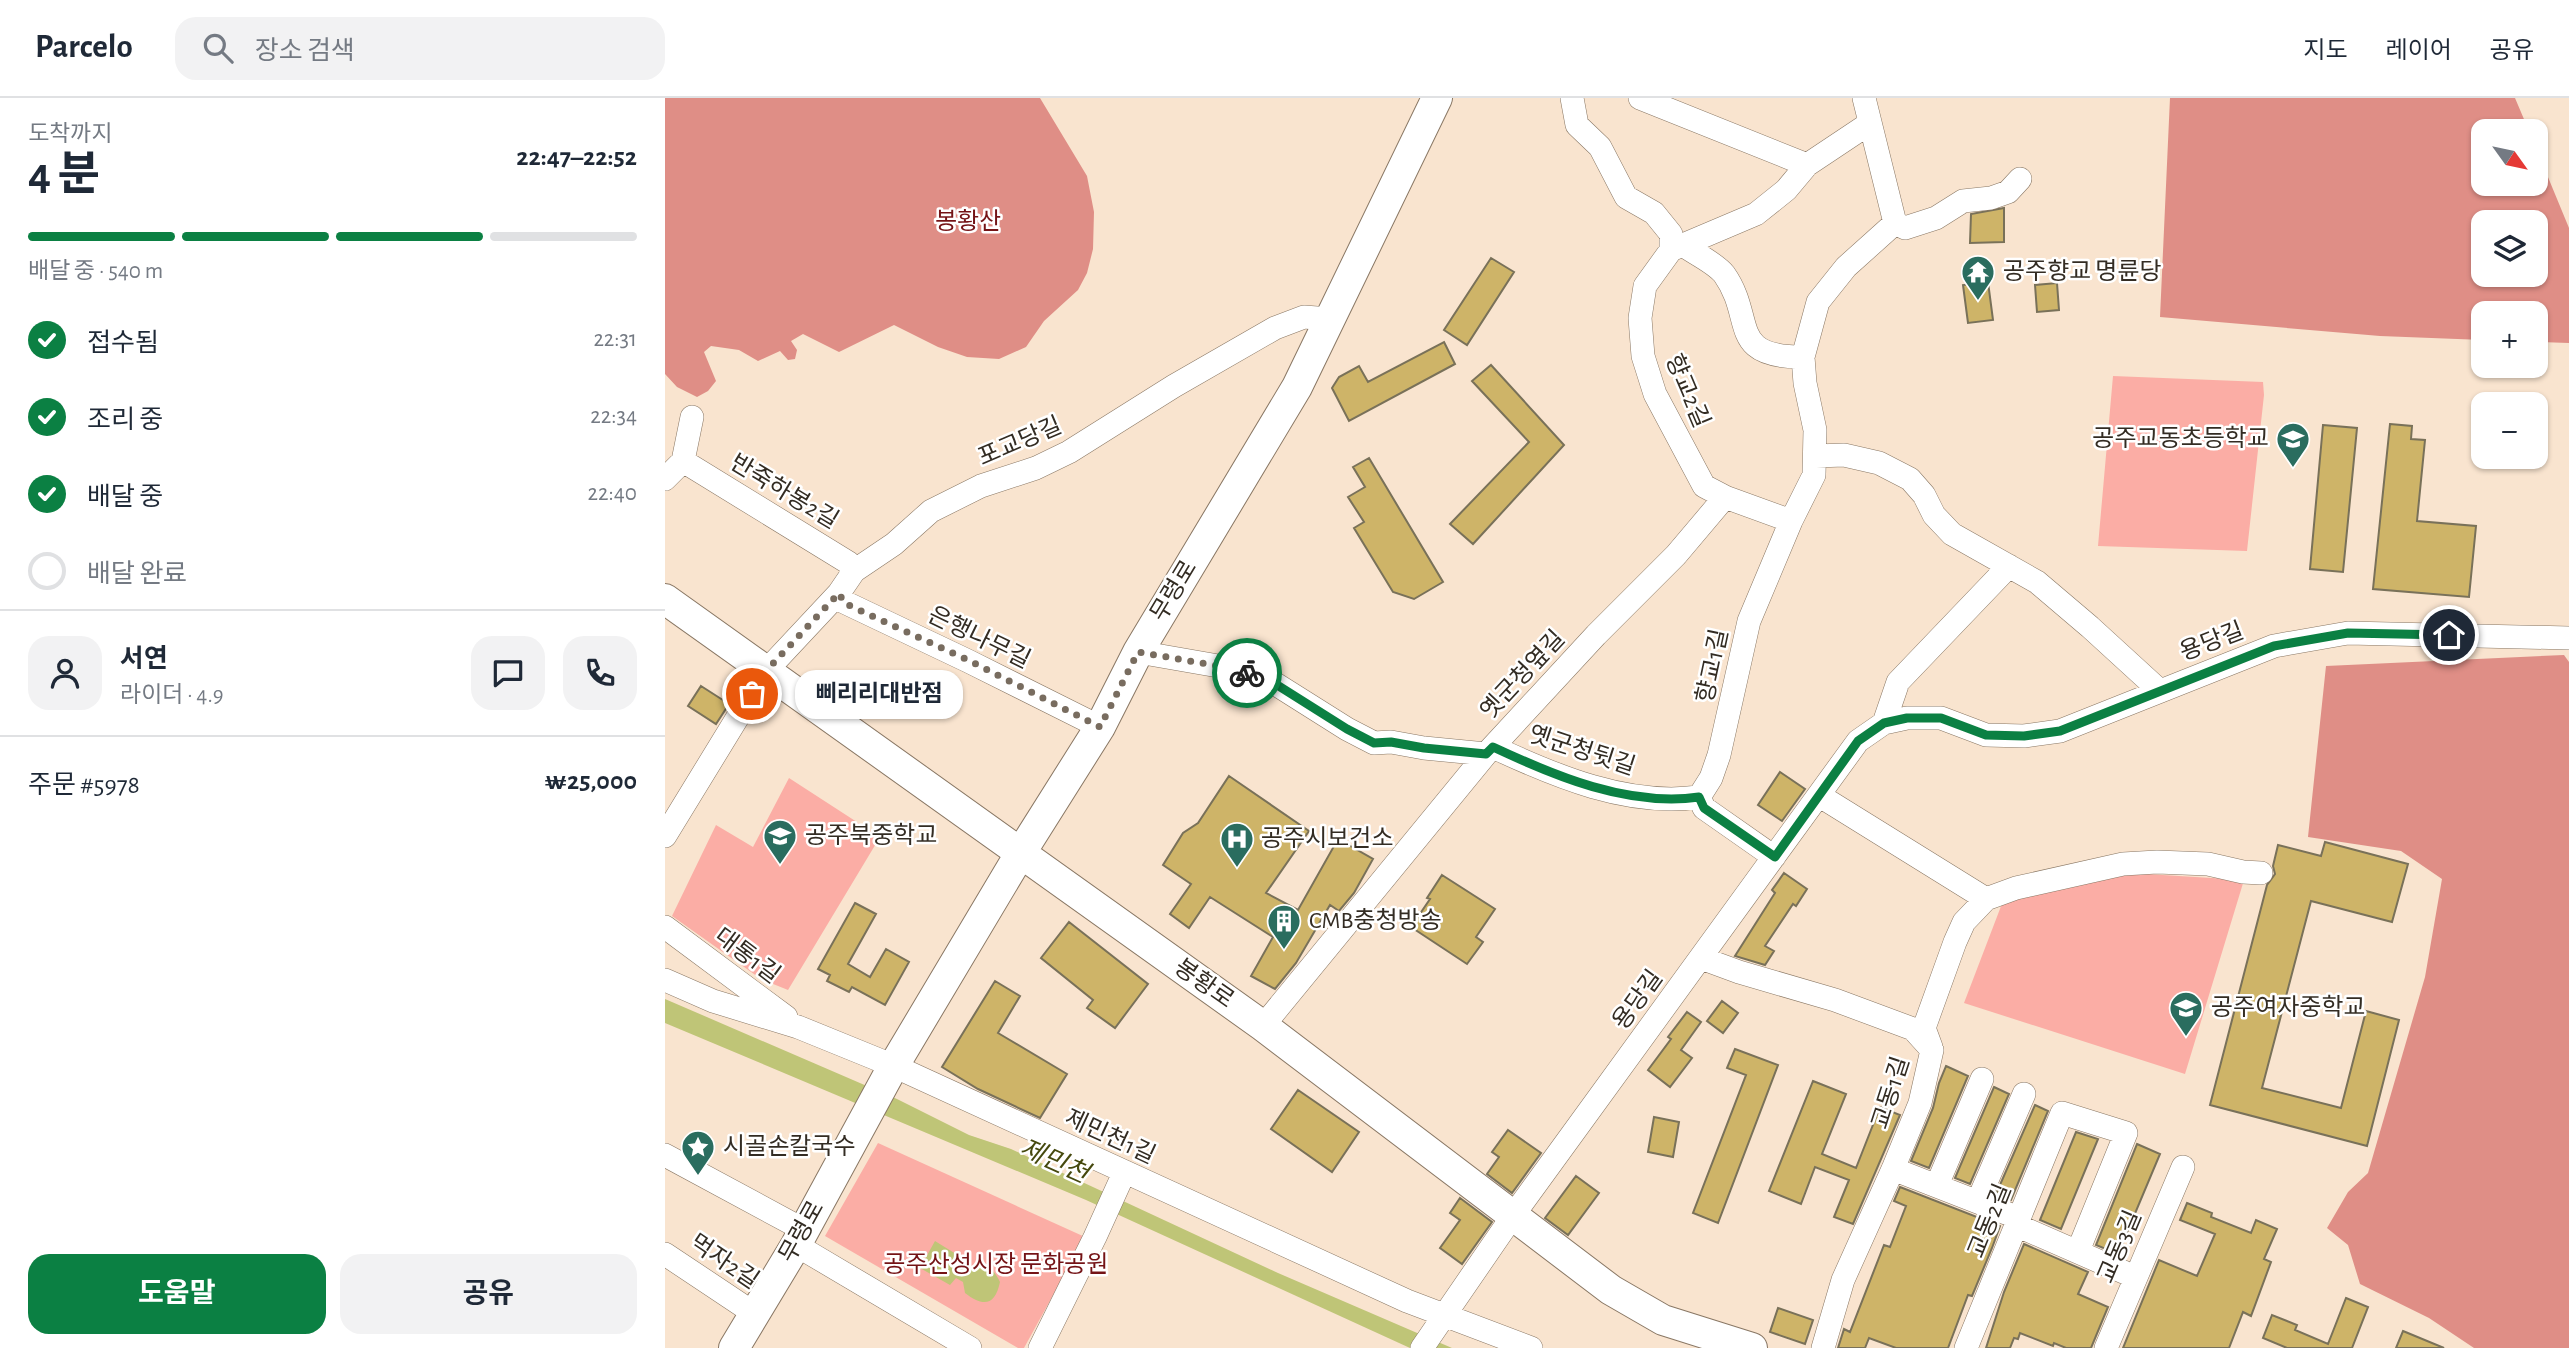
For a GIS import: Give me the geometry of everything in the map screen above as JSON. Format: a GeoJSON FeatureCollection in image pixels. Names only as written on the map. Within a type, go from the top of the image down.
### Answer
{"type":"FeatureCollection","features":[{"type":"Feature","properties":{"kind":"main road","name":"무령로"},"geometry":{"type":"LineString","coordinates":[[734,1348],[800,1238],[892,1069],[1020,854],[1100,727],[1138,652],[1297,387],[1437,98]]}},
{"type":"Feature","properties":{"kind":"main road","name":"봉황로"},"geometry":{"type":"LineString","coordinates":[[665,599],[1262,1026],[1611,1290],[1663,1320],[1752,1348]]}},
{"type":"Feature","properties":{"kind":"street"},"geometry":{"type":"LineString","coordinates":[[1572,98],[1577,125],[1600,147],[1626,197],[1654,213],[1671,234],[1678,248],[1723,272],[1751,342],[1764,353],[1803,357]]}},
{"type":"Feature","properties":{"kind":"street"},"geometry":{"type":"LineString","coordinates":[[1640,98],[1807,165]]}},
{"type":"Feature","properties":{"kind":"street"},"geometry":{"type":"LineString","coordinates":[[1864,98],[1895,223],[1905,228],[1936,218],[1963,201],[1991,198],[2008,192],[2020,179]]}},
{"type":"Feature","properties":{"kind":"street"},"geometry":{"type":"LineString","coordinates":[[1678,248],[1756,214],[1786,190],[1807,165],[1870,122]]}},
{"type":"Feature","properties":{"kind":"street","name":"향교1길"},"geometry":{"type":"LineString","coordinates":[[1699,797],[1711,778],[1719,755],[1749,621],[1814,474],[1815,430],[1805,383],[1803,357],[1818,302],[1846,267],[1895,223]]}},
{"type":"Feature","properties":{"kind":"street","name":"향교2길"},"geometry":{"type":"LineString","coordinates":[[1678,248],[1645,286],[1640,318],[1643,356],[1655,394],[1704,486],[1725,497],[1791,521]]}},
{"type":"Feature","properties":{"kind":"street","name":"포교당길"},"geometry":{"type":"LineString","coordinates":[[665,836],[766,671],[839,593],[854,571],[894,544],[931,511],[981,486],[1036,468],[1069,452],[1174,386],[1275,328],[1304,317],[1330,319]]}},
{"type":"Feature","properties":{"kind":"street"},"geometry":{"type":"LineString","coordinates":[[665,479],[683,461],[692,417]]}},
{"type":"Feature","properties":{"kind":"street"},"geometry":{"type":"LineString","coordinates":[[1816,456],[1844,455],[1879,463],[1910,479],[1924,495],[1934,515],[1952,534],[2037,582],[2090,626],[2159,691]]}},
{"type":"Feature","properties":{"kind":"street","name":"반죽하봉2길"},"geometry":{"type":"LineString","coordinates":[[683,461],[849,563],[854,571]]}},
{"type":"Feature","properties":{"kind":"street","name":"옛군청옆길"},"geometry":{"type":"LineString","coordinates":[[1262,1026],[1489,750],[1596,635],[1676,555],[1725,497]]}},
{"type":"Feature","properties":{"kind":"street"},"geometry":{"type":"LineString","coordinates":[[1884,723],[1898,682],[2009,566]]}},
{"type":"Feature","properties":{"kind":"street","name":"은행나무길"},"geometry":{"type":"LineString","coordinates":[[839,593],[844,603],[968,660],[1100,727]]}},
{"type":"Feature","properties":{"kind":"street","name":"용당길"},"geometry":{"type":"LineString","coordinates":[[1422,1348],[1513,1217],[1858,741],[1884,723],[1907,718],[1941,718],[1986,735],[2024,736],[2060,731],[2274,646],[2348,633],[2569,638]]}},
{"type":"Feature","properties":{"kind":"street","name":"옛군청뒷길"},"geometry":{"type":"LineString","coordinates":[[1138,652],[1224,667],[1266,678],[1374,743],[1489,750],[1613,792],[1678,800],[1699,797]]}},
{"type":"Feature","properties":{"kind":"street"},"geometry":{"type":"LineString","coordinates":[[1819,796],[1986,899]]}},
{"type":"Feature","properties":{"kind":"street"},"geometry":{"type":"LineString","coordinates":[[1699,797],[1704,808],[1775,857]]}},
{"type":"Feature","properties":{"kind":"street"},"geometry":{"type":"LineString","coordinates":[[1932,1050],[1924,1028],[1955,942],[1965,922],[1986,899],[2016,888],[2123,864],[2208,864],[2261,873]]}},
{"type":"Feature","properties":{"kind":"street","name":"대통1길"},"geometry":{"type":"LineString","coordinates":[[665,927],[798,1027]]}},
{"type":"Feature","properties":{"kind":"street","name":"교동1길"},"geometry":{"type":"LineString","coordinates":[[1701,958],[1835,1000],[1913,1029],[1932,1050],[1920,1102],[1843,1280],[1823,1348]]}},
{"type":"Feature","properties":{"kind":"street","name":"제민천1길"},"geometry":{"type":"LineString","coordinates":[[665,980],[713,1001],[798,1027],[1121,1179],[1444,1317],[1531,1348]]}},
{"type":"Feature","properties":{"kind":"street"},"geometry":{"type":"LineString","coordinates":[[1937,1185],[1982,1079]]}},
{"type":"Feature","properties":{"kind":"street"},"geometry":{"type":"LineString","coordinates":[[1977,1201],[2024,1094]]}},
{"type":"Feature","properties":{"kind":"street","name":"교동2길"},"geometry":{"type":"LineString","coordinates":[[1966,1348],[2011,1219],[2062,1113],[2126,1133],[2078,1251]]}},
{"type":"Feature","properties":{"kind":"street"},"geometry":{"type":"LineString","coordinates":[[665,1155],[970,1348]]}},
{"type":"Feature","properties":{"kind":"street","name":"교동3길"},"geometry":{"type":"LineString","coordinates":[[2106,1348],[2183,1167]]}},
{"type":"Feature","properties":{"kind":"street"},"geometry":{"type":"LineString","coordinates":[[1893,1169],[1977,1201],[2135,1277]]}},
{"type":"Feature","properties":{"kind":"street"},"geometry":{"type":"LineString","coordinates":[[1040,1348],[1121,1179]]}},
{"type":"Feature","properties":{"kind":"street","name":"먹자2길"},"geometry":{"type":"LineString","coordinates":[[665,1254],[755,1314]]}},
{"type":"Feature","properties":{"kind":"green space","name":"봉황산"},"geometry":{"type":"Polygon","coordinates":[[[665,98],[1040,98],[1087,176],[1094,212],[1093,249],[1087,273],[1078,290],[1044,321],[1026,347],[999,359],[967,357],[938,347],[894,325],[839,352],[803,334],[791,341],[797,350],[795,359],[788,360],[780,351],[758,361],[739,350],[711,346],[704,352],[716,381],[708,391],[697,397],[677,387],[665,374],[665,98]]]}},
{"type":"Feature","properties":{"kind":"green space"},"geometry":{"type":"Polygon","coordinates":[[[2170,98],[2515,98],[2524,119],[2471,119],[2471,196],[2548,196],[2548,177],[2569,228],[2569,343],[2548,342],[2548,301],[2471,301],[2471,340],[2380,336],[2160,317],[2170,98]]]}},
{"type":"Feature","properties":{"kind":"green space"},"geometry":{"type":"Polygon","coordinates":[[[2113,376],[2263,382],[2264,395],[2247,551],[2098,546],[2113,376]]]}},
{"type":"Feature","properties":{"kind":"green space"},"geometry":{"type":"Polygon","coordinates":[[[2564,655],[2569,662],[2569,1348],[2474,1348],[2429,1318],[2360,1284],[2348,1245],[2327,1228],[2348,1192],[2368,1173],[2425,977],[2442,879],[2401,851],[2308,837],[2326,666],[2564,655]]]}},
{"type":"Feature","properties":{"kind":"green space","name":"공주북중학교"},"geometry":{"type":"Polygon","coordinates":[[[789,778],[880,837],[788,990],[761,979],[672,916],[716,825],[753,847],[789,778]]]}},
{"type":"Feature","properties":{"kind":"green space"},"geometry":{"type":"Polygon","coordinates":[[[2130,873],[2244,880],[2185,1074],[1964,1003],[2003,901],[2130,873]]]}},
{"type":"Feature","properties":{"kind":"green space","name":"공주산성시장 문화공원"},"geometry":{"type":"Polygon","coordinates":[[[878,1143],[1085,1237],[1024,1348],[1018,1348],[825,1236],[878,1143]]]}},
{"type":"Feature","properties":{"kind":"shaded area","name":"제민천"},"geometry":{"type":"Polygon","coordinates":[[[665,999],[897,1099],[969,1135],[1011,1149],[1278,1273],[1452,1348],[1410,1348],[1086,1200],[665,1023],[665,999]]]}},
{"type":"Feature","properties":{"kind":"shaded area"},"geometry":{"type":"Polygon","coordinates":[[[935,1241],[964,1259],[962,1265],[968,1270],[983,1266],[994,1273],[1000,1282],[995,1296],[987,1302],[977,1301],[965,1293],[963,1282],[956,1278],[950,1285],[920,1268],[935,1241]]]}},
{"type":"Feature","properties":{"kind":"building"},"geometry":{"type":"Polygon","coordinates":[[[2004,208],[2004,242],[1970,243],[1971,214],[2004,208]]]}},
{"type":"Feature","properties":{"kind":"building"},"geometry":{"type":"Polygon","coordinates":[[[1491,258],[1514,272],[1467,345],[1444,330],[1491,258]]]}},
{"type":"Feature","properties":{"kind":"building","name":"공주향교 명륜당"},"geometry":{"type":"Polygon","coordinates":[[[1988,282],[1993,320],[1968,323],[1963,285],[1988,282]]]}},
{"type":"Feature","properties":{"kind":"building"},"geometry":{"type":"Polygon","coordinates":[[[2057,283],[2059,310],[2037,312],[2035,285],[2057,283]]]}},
{"type":"Feature","properties":{"kind":"building"},"geometry":{"type":"Polygon","coordinates":[[[1444,342],[1455,364],[1349,421],[1332,388],[1339,377],[1359,366],[1368,382],[1444,342]]]}},
{"type":"Feature","properties":{"kind":"building"},"geometry":{"type":"Polygon","coordinates":[[[1491,365],[1564,445],[1473,544],[1450,524],[1529,442],[1472,381],[1491,365]]]}},
{"type":"Feature","properties":{"kind":"building"},"geometry":{"type":"Polygon","coordinates":[[[2390,424],[2412,426],[2411,439],[2425,440],[2417,521],[2476,526],[2469,597],[2373,589],[2390,424]]]}},
{"type":"Feature","properties":{"kind":"building"},"geometry":{"type":"Polygon","coordinates":[[[2323,425],[2357,428],[2343,572],[2310,569],[2323,425]]]}},
{"type":"Feature","properties":{"kind":"building"},"geometry":{"type":"Polygon","coordinates":[[[1369,458],[1443,582],[1414,599],[1393,592],[1354,528],[1364,522],[1348,497],[1365,487],[1353,467],[1369,458]]]}},
{"type":"Feature","properties":{"kind":"building"},"geometry":{"type":"Polygon","coordinates":[[[701,686],[729,704],[716,724],[688,706],[701,686]]]}},
{"type":"Feature","properties":{"kind":"building"},"geometry":{"type":"Polygon","coordinates":[[[1780,772],[1805,789],[1782,821],[1758,805],[1780,772]]]}},
{"type":"Feature","properties":{"kind":"building"},"geometry":{"type":"Polygon","coordinates":[[[1229,776],[1309,831],[1266,893],[1298,910],[1338,839],[1373,859],[1354,893],[1339,911],[1330,905],[1296,963],[1275,989],[1251,976],[1273,937],[1210,897],[1189,928],[1170,914],[1191,884],[1163,865],[1183,833],[1198,823],[1229,776]]]}},
{"type":"Feature","properties":{"kind":"building"},"geometry":{"type":"Polygon","coordinates":[[[2325,842],[2408,864],[2392,922],[2311,901],[2262,1088],[2341,1108],[2366,1011],[2399,1020],[2367,1146],[2210,1105],[2267,885],[2275,874],[2273,866],[2278,845],[2321,856],[2325,842]]]}},
{"type":"Feature","properties":{"kind":"building"},"geometry":{"type":"Polygon","coordinates":[[[1784,873],[1807,889],[1796,906],[1793,904],[1765,946],[1774,951],[1765,965],[1735,956],[1775,893],[1772,890],[1784,873]]]}},
{"type":"Feature","properties":{"kind":"building"},"geometry":{"type":"Polygon","coordinates":[[[1442,875],[1495,909],[1476,937],[1483,942],[1467,964],[1411,927],[1442,875]]]}},
{"type":"Feature","properties":{"kind":"building"},"geometry":{"type":"Polygon","coordinates":[[[855,903],[876,914],[848,964],[870,977],[886,949],[909,962],[885,1005],[852,987],[849,992],[827,981],[830,975],[818,969],[855,903]]]}},
{"type":"Feature","properties":{"kind":"building"},"geometry":{"type":"Polygon","coordinates":[[[1069,922],[1148,984],[1115,1028],[1087,1008],[1093,1000],[1041,958],[1069,922]]]}},
{"type":"Feature","properties":{"kind":"building"},"geometry":{"type":"Polygon","coordinates":[[[995,981],[1020,996],[998,1033],[1067,1074],[1040,1118],[978,1089],[942,1067],[995,981]]]}},
{"type":"Feature","properties":{"kind":"building"},"geometry":{"type":"Polygon","coordinates":[[[1722,1001],[1738,1013],[1723,1033],[1707,1021],[1722,1001]]]}},
{"type":"Feature","properties":{"kind":"building"},"geometry":{"type":"Polygon","coordinates":[[[1687,1012],[1701,1022],[1681,1050],[1692,1058],[1670,1087],[1648,1070],[1687,1012]]]}},
{"type":"Feature","properties":{"kind":"building"},"geometry":{"type":"Polygon","coordinates":[[[1735,1049],[1778,1065],[1718,1223],[1693,1213],[1746,1075],[1727,1068],[1735,1049]]]}},
{"type":"Feature","properties":{"kind":"building"},"geometry":{"type":"Polygon","coordinates":[[[1946,1066],[1968,1076],[1929,1168],[1911,1161],[1933,1108],[1946,1066]]]}},
{"type":"Feature","properties":{"kind":"building"},"geometry":{"type":"Polygon","coordinates":[[[1813,1081],[1846,1094],[1822,1154],[1856,1168],[1880,1107],[1900,1115],[1853,1224],[1834,1217],[1849,1180],[1815,1167],[1801,1204],[1769,1191],[1813,1081]]]}},
{"type":"Feature","properties":{"kind":"building"},"geometry":{"type":"Polygon","coordinates":[[[1994,1087],[2009,1094],[1970,1184],[1955,1178],[1994,1087]]]}},
{"type":"Feature","properties":{"kind":"building"},"geometry":{"type":"Polygon","coordinates":[[[1298,1090],[1359,1132],[1332,1172],[1271,1129],[1298,1090]]]}},
{"type":"Feature","properties":{"kind":"building"},"geometry":{"type":"Polygon","coordinates":[[[2035,1105],[2048,1111],[2011,1200],[1996,1194],[2035,1105]]]}},
{"type":"Feature","properties":{"kind":"building"},"geometry":{"type":"Polygon","coordinates":[[[1654,1117],[1679,1122],[1673,1157],[1648,1152],[1654,1117]]]}},
{"type":"Feature","properties":{"kind":"building"},"geometry":{"type":"Polygon","coordinates":[[[1508,1130],[1541,1153],[1512,1193],[1487,1174],[1499,1157],[1492,1152],[1508,1130]]]}},
{"type":"Feature","properties":{"kind":"building"},"geometry":{"type":"Polygon","coordinates":[[[2076,1132],[2098,1139],[2061,1229],[2040,1220],[2076,1132]]]}},
{"type":"Feature","properties":{"kind":"building"},"geometry":{"type":"Polygon","coordinates":[[[2137,1144],[2160,1154],[2118,1254],[2096,1245],[2137,1144]]]}},
{"type":"Feature","properties":{"kind":"building"},"geometry":{"type":"Polygon","coordinates":[[[1576,1176],[1599,1193],[1568,1235],[1545,1218],[1576,1176]]]}},
{"type":"Feature","properties":{"kind":"building"},"geometry":{"type":"Polygon","coordinates":[[[1900,1187],[2000,1226],[1992,1248],[1972,1296],[1968,1295],[1948,1348],[1896,1348],[1869,1338],[1865,1348],[1838,1348],[1844,1329],[1850,1332],[1884,1245],[1890,1247],[1906,1206],[1894,1201],[1900,1187]]]}},
{"type":"Feature","properties":{"kind":"building"},"geometry":{"type":"Polygon","coordinates":[[[1460,1198],[1492,1222],[1462,1264],[1440,1248],[1460,1220],[1450,1213],[1460,1198]]]}},
{"type":"Feature","properties":{"kind":"building"},"geometry":{"type":"Polygon","coordinates":[[[2187,1203],[2212,1213],[2211,1217],[2251,1233],[2256,1220],[2277,1229],[2264,1259],[2271,1262],[2251,1316],[2243,1312],[2229,1348],[2123,1348],[2159,1260],[2197,1276],[2215,1234],[2180,1220],[2187,1203]]]}},
{"type":"Feature","properties":{"kind":"building"},"geometry":{"type":"Polygon","coordinates":[[[2024,1244],[2088,1272],[2078,1294],[2108,1307],[2091,1348],[2066,1348],[2054,1343],[2053,1346],[2020,1333],[2018,1339],[2014,1338],[2010,1348],[1986,1348],[2004,1292],[2024,1244]]]}},
{"type":"Feature","properties":{"kind":"building"},"geometry":{"type":"Polygon","coordinates":[[[2346,1298],[2368,1307],[2352,1348],[2287,1348],[2263,1338],[2272,1315],[2297,1325],[2295,1330],[2328,1344],[2346,1298]]]}},
{"type":"Feature","properties":{"kind":"building"},"geometry":{"type":"Polygon","coordinates":[[[1778,1308],[1813,1320],[1805,1344],[1770,1332],[1778,1308]]]}},
{"type":"Feature","properties":{"kind":"building"},"geometry":{"type":"Polygon","coordinates":[[[2403,1331],[2444,1348],[2396,1348],[2403,1331]]]}},
{"type":"Feature","properties":{"kind":"way so far"},"geometry":{"type":"LineString","coordinates":[[752,694],[766,671],[839,593],[844,603],[968,660],[1100,727],[1138,652],[1247,673]]}},
{"type":"Feature","properties":{"kind":"place","name":"공주향교 명륜당"},"geometry":{"type":"Point","coordinates":[1978,302]}},
{"type":"Feature","properties":{"kind":"place","name":"공주교동초등학교"},"geometry":{"type":"Point","coordinates":[2293,469]}},
{"type":"Feature","properties":{"kind":"place","name":"삐리리대반점"},"geometry":{"type":"Point","coordinates":[752,694]}},
{"type":"Feature","properties":{"kind":"place","name":"공주북중학교"},"geometry":{"type":"Point","coordinates":[780,866]}},
{"type":"Feature","properties":{"kind":"place","name":"공주시보건소"},"geometry":{"type":"Point","coordinates":[1237,869]}},
{"type":"Feature","properties":{"kind":"place","name":"CMB충청방송"},"geometry":{"type":"Point","coordinates":[1284,951]}},
{"type":"Feature","properties":{"kind":"place","name":"공주여자중학교"},"geometry":{"type":"Point","coordinates":[2186,1038]}},
{"type":"Feature","properties":{"kind":"place","name":"시골손칼국수"},"geometry":{"type":"Point","coordinates":[698,1177]}},
{"type":"Feature","properties":{"kind":"route"},"geometry":{"type":"LineString","coordinates":[[1247,673],[1266,678],[1374,743],[1391,742],[1486,754],[1493,747],[1529,764],[1613,792],[1678,800],[1699,797],[1704,808],[1775,857],[1858,741],[1884,723],[1907,718],[1941,718],[1986,735],[2024,736],[2060,731],[2274,646],[2348,633],[2449,635]]}}]}
